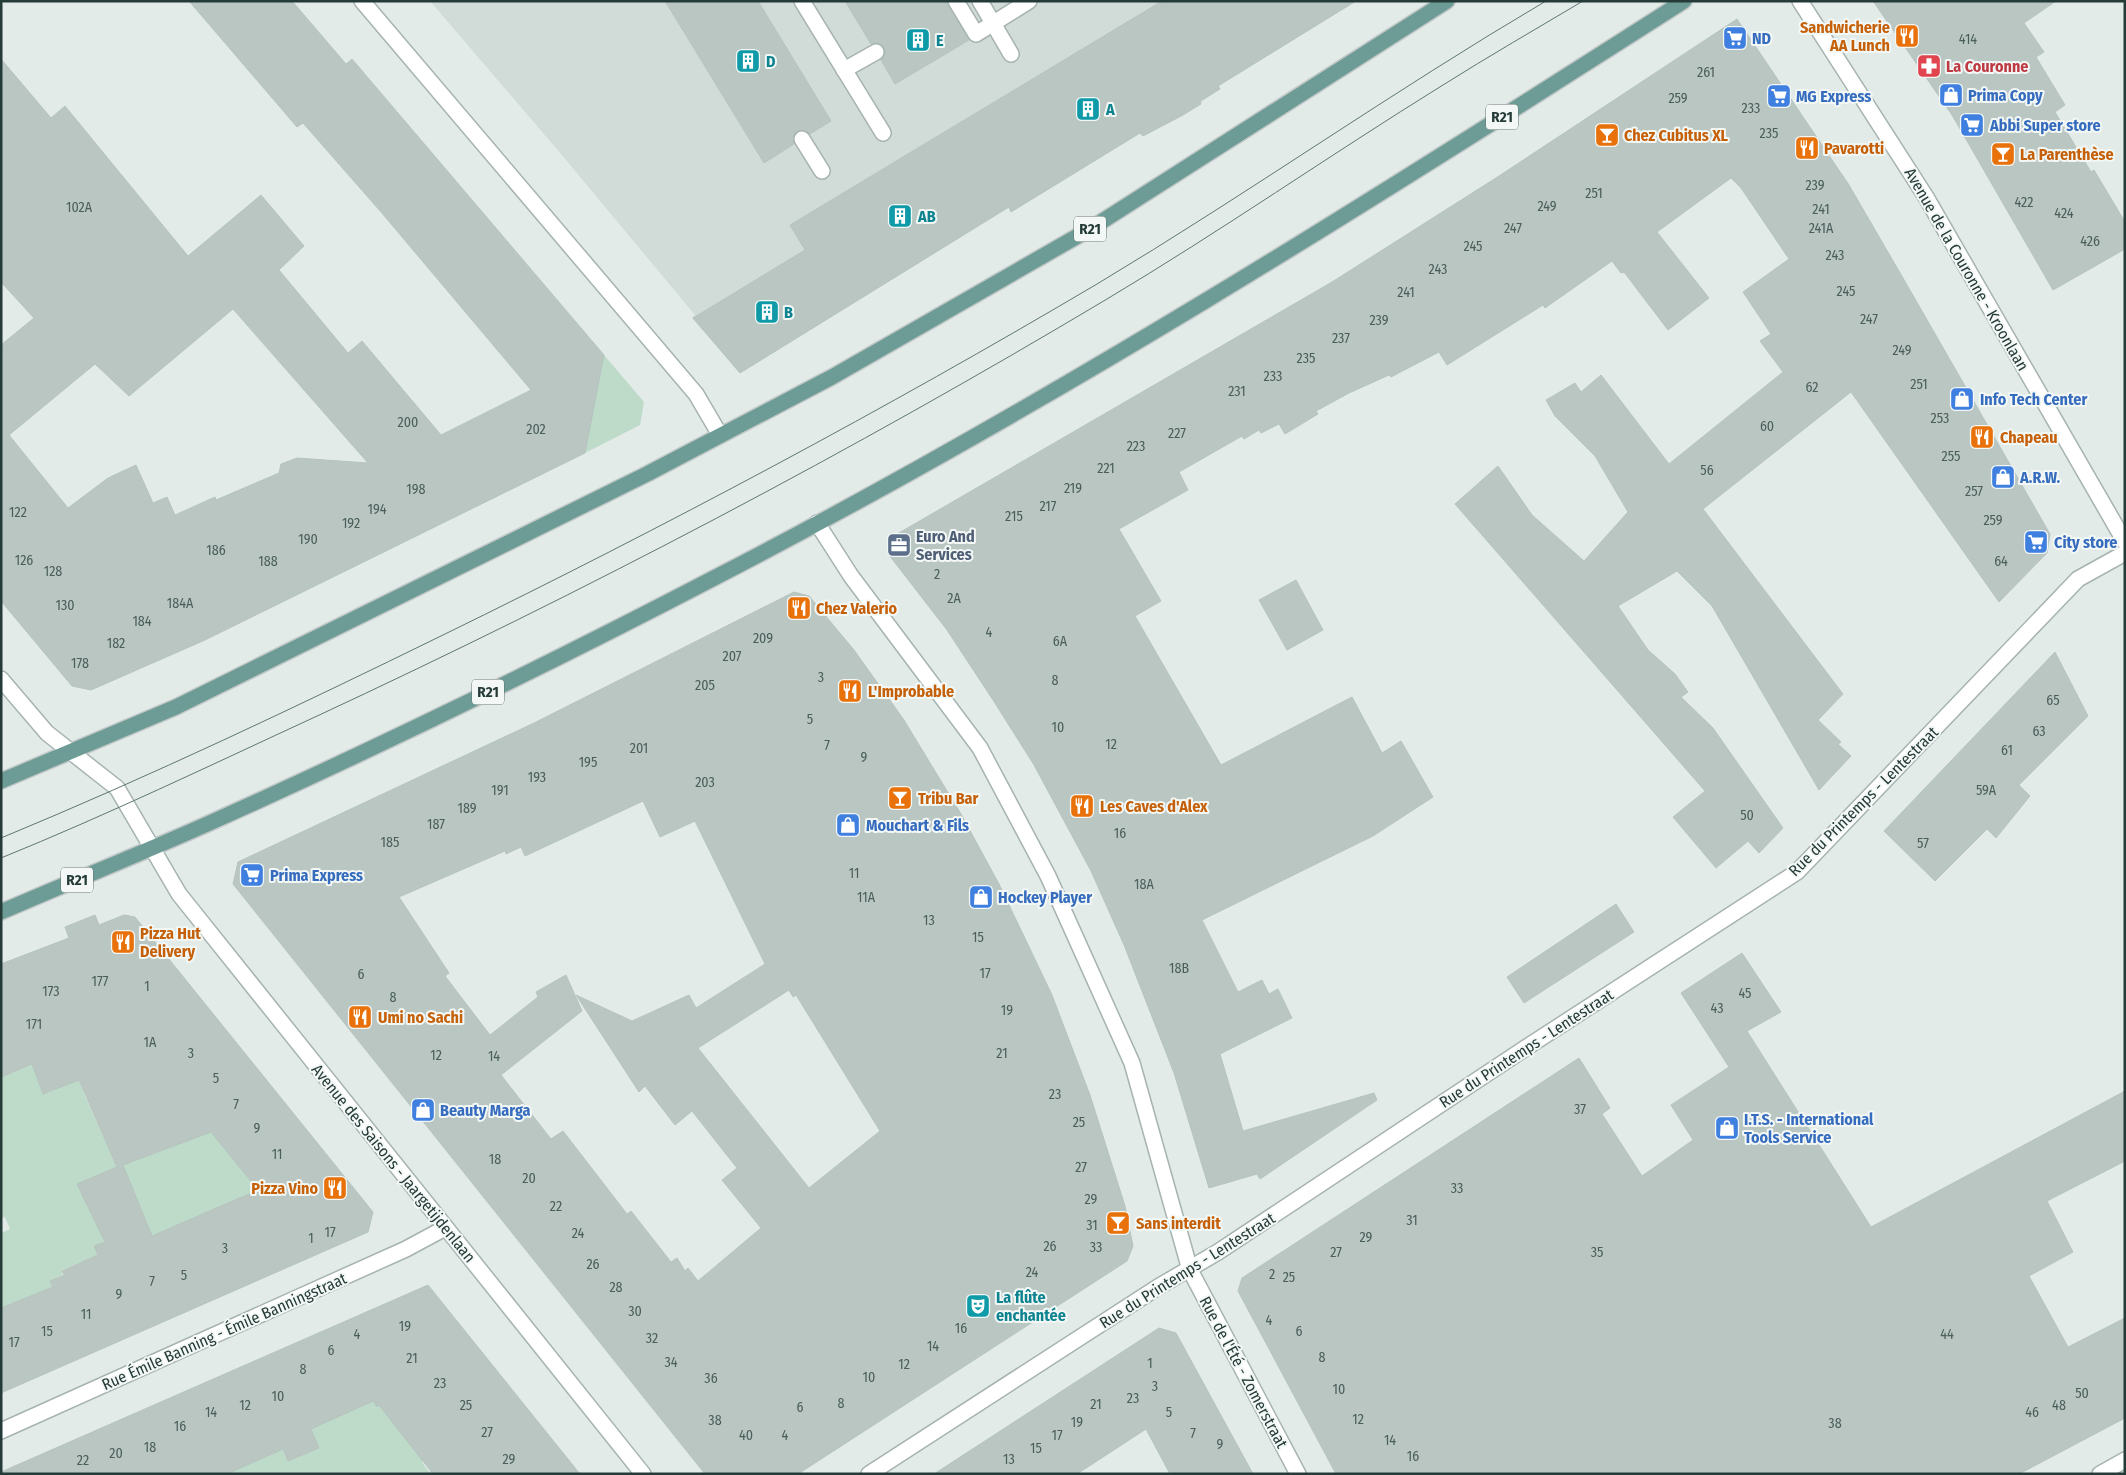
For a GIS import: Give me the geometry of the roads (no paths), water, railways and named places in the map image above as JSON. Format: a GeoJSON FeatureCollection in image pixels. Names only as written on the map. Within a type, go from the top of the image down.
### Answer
{"type":"FeatureCollection","features":[{"type":"Feature","properties":{"kind":"main road","name":"R21"},"geometry":{"type":"LineString","coordinates":[[1,781],[176,707],[647,474],[720,434],[832,377],[1090,229],[1446,1]]}},
{"type":"Feature","properties":{"kind":"main road","name":"R21"},"geometry":{"type":"LineString","coordinates":[[1,912],[214,821],[464,704],[720,575],[817,523],[1047,395],[1294,246],[1684,1]]}},
{"type":"Feature","properties":{"kind":"street"},"geometry":{"type":"LineString","coordinates":[[362,1],[696,394],[720,434]]}},
{"type":"Feature","properties":{"kind":"street"},"geometry":{"type":"LineString","coordinates":[[802,1],[883,133]]}},
{"type":"Feature","properties":{"kind":"street"},"geometry":{"type":"LineString","coordinates":[[956,1],[976,34],[1029,1]]}},
{"type":"Feature","properties":{"kind":"street"},"geometry":{"type":"LineString","coordinates":[[980,1],[1011,54]]}},
{"type":"Feature","properties":{"kind":"street","name":"Avenue de la Couronne - Kroonlaan"},"geometry":{"type":"LineString","coordinates":[[1800,1],[1926,197],[2125,542]]}},
{"type":"Feature","properties":{"kind":"street"},"geometry":{"type":"LineString","coordinates":[[844,70],[876,52]]}},
{"type":"Feature","properties":{"kind":"street"},"geometry":{"type":"LineString","coordinates":[[802,139],[822,172]]}},
{"type":"Feature","properties":{"kind":"street","name":"Rue de l'Été - Zomerstraat"},"geometry":{"type":"LineString","coordinates":[[817,523],[852,576],[980,748],[1048,876],[1132,1063],[1190,1270],[1298,1474]]}},
{"type":"Feature","properties":{"kind":"street","name":"Rue du Printemps - Lentestraat"},"geometry":{"type":"LineString","coordinates":[[869,1474],[1158,1287],[1190,1270],[1534,1042],[1797,872],[2078,579],[2125,553]]}},
{"type":"Feature","properties":{"kind":"street","name":"Avenue des Saisons - Jaargetijdenlaan"},"geometry":{"type":"LineString","coordinates":[[1,679],[47,733],[117,788],[179,894],[643,1474]]}},
{"type":"Feature","properties":{"kind":"street","name":"Rue Émile Banning - Émile Banningstraat"},"geometry":{"type":"LineString","coordinates":[[1,1431],[406,1249],[445,1228]]}},
{"type":"Feature","properties":{"kind":"street"},"geometry":{"type":"LineString","coordinates":[[2100,1474],[2125,1460]]}},
{"type":"Feature","properties":{"kind":"tram line"},"geometry":{"type":"LineString","coordinates":[[1,838],[169,765],[334,688],[526,594],[774,466],[936,377],[1097,284],[1210,214],[1433,70],[1546,1]]}},
{"type":"Feature","properties":{"kind":"tram line"},"geometry":{"type":"LineString","coordinates":[[1,858],[80,825],[416,669],[617,570],[815,465],[1011,356],[1107,299],[1192,247],[1443,85],[1583,1]]}},
{"type":"Feature","properties":{"kind":"place","name":"Sandwicherie AA Lunch"},"geometry":{"type":"Point","coordinates":[1907,36]}},
{"type":"Feature","properties":{"kind":"place","name":"ND"},"geometry":{"type":"Point","coordinates":[1735,38]}},
{"type":"Feature","properties":{"kind":"place","name":"E"},"geometry":{"type":"Point","coordinates":[918,40]}},
{"type":"Feature","properties":{"kind":"place","name":"D"},"geometry":{"type":"Point","coordinates":[748,61]}},
{"type":"Feature","properties":{"kind":"place","name":"La Couronne"},"geometry":{"type":"Point","coordinates":[1929,66]}},
{"type":"Feature","properties":{"kind":"place","name":"Prima Copy"},"geometry":{"type":"Point","coordinates":[1951,95]}},
{"type":"Feature","properties":{"kind":"place","name":"MG Express"},"geometry":{"type":"Point","coordinates":[1779,96]}},
{"type":"Feature","properties":{"kind":"place","name":"A"},"geometry":{"type":"Point","coordinates":[1088,109]}},
{"type":"Feature","properties":{"kind":"place","name":"Abbi Super store"},"geometry":{"type":"Point","coordinates":[1972,125]}},
{"type":"Feature","properties":{"kind":"place","name":"Chez Cubitus XL"},"geometry":{"type":"Point","coordinates":[1607,135]}},
{"type":"Feature","properties":{"kind":"place","name":"Pavarotti"},"geometry":{"type":"Point","coordinates":[1807,148]}},
{"type":"Feature","properties":{"kind":"place","name":"La Parenthèse"},"geometry":{"type":"Point","coordinates":[2003,154]}},
{"type":"Feature","properties":{"kind":"place","name":"AB"},"geometry":{"type":"Point","coordinates":[900,216]}},
{"type":"Feature","properties":{"kind":"place","name":"B"},"geometry":{"type":"Point","coordinates":[767,312]}},
{"type":"Feature","properties":{"kind":"place","name":"Info Tech Center"},"geometry":{"type":"Point","coordinates":[1962,399]}},
{"type":"Feature","properties":{"kind":"place","name":"Chapeau"},"geometry":{"type":"Point","coordinates":[1982,437]}},
{"type":"Feature","properties":{"kind":"place","name":"A.R.W."},"geometry":{"type":"Point","coordinates":[2003,477]}},
{"type":"Feature","properties":{"kind":"place","name":"City store"},"geometry":{"type":"Point","coordinates":[2036,542]}},
{"type":"Feature","properties":{"kind":"place","name":"Euro And Services"},"geometry":{"type":"Point","coordinates":[899,545]}},
{"type":"Feature","properties":{"kind":"place","name":"Chez Valerio"},"geometry":{"type":"Point","coordinates":[799,608]}},
{"type":"Feature","properties":{"kind":"place","name":"L'Improbable"},"geometry":{"type":"Point","coordinates":[850,691]}},
{"type":"Feature","properties":{"kind":"place","name":"Tribu Bar"},"geometry":{"type":"Point","coordinates":[900,798]}},
{"type":"Feature","properties":{"kind":"place","name":"Les Caves d'Alex"},"geometry":{"type":"Point","coordinates":[1082,806]}},
{"type":"Feature","properties":{"kind":"place","name":"Mouchart & Fils"},"geometry":{"type":"Point","coordinates":[848,825]}},
{"type":"Feature","properties":{"kind":"place","name":"Prima Express"},"geometry":{"type":"Point","coordinates":[252,875]}},
{"type":"Feature","properties":{"kind":"place","name":"Hockey Player"},"geometry":{"type":"Point","coordinates":[981,897]}},
{"type":"Feature","properties":{"kind":"place","name":"Pizza Hut Delivery"},"geometry":{"type":"Point","coordinates":[123,942]}},
{"type":"Feature","properties":{"kind":"place","name":"Umi no Sachi"},"geometry":{"type":"Point","coordinates":[360,1017]}},
{"type":"Feature","properties":{"kind":"place","name":"Beauty Marga"},"geometry":{"type":"Point","coordinates":[423,1110]}},
{"type":"Feature","properties":{"kind":"place","name":"I.T.S. - International Tools Service"},"geometry":{"type":"Point","coordinates":[1727,1128]}},
{"type":"Feature","properties":{"kind":"place","name":"Pizza Vino"},"geometry":{"type":"Point","coordinates":[335,1188]}},
{"type":"Feature","properties":{"kind":"place","name":"Sans interdit"},"geometry":{"type":"Point","coordinates":[1118,1223]}},
{"type":"Feature","properties":{"kind":"place","name":"La flûte enchantée"},"geometry":{"type":"Point","coordinates":[978,1306]}}]}
